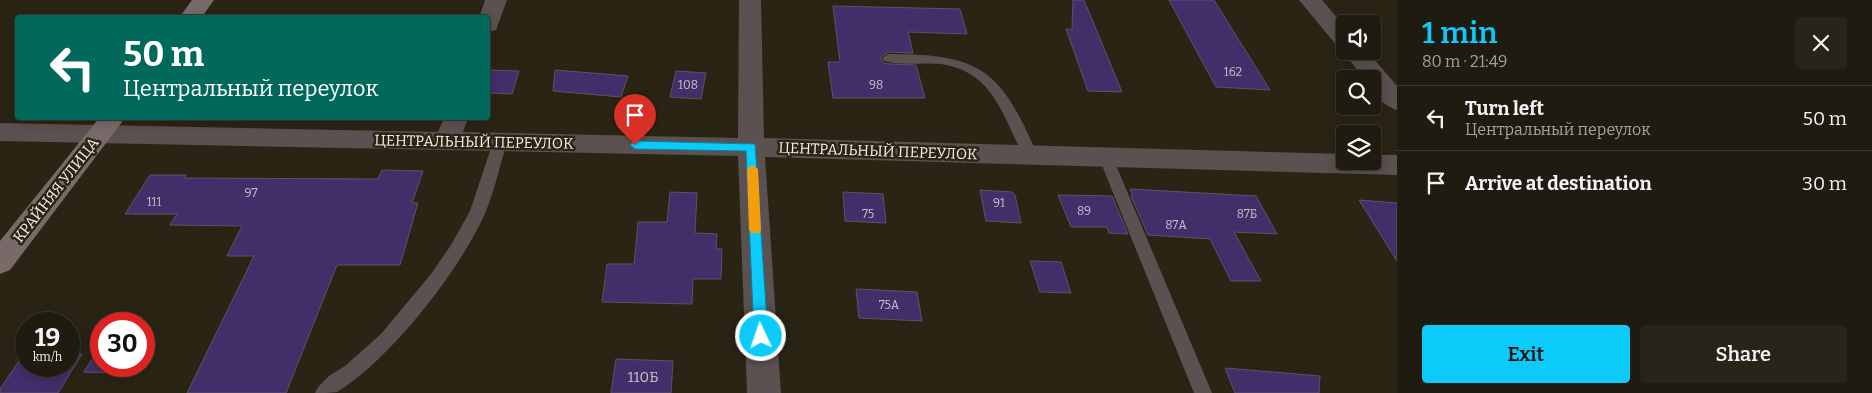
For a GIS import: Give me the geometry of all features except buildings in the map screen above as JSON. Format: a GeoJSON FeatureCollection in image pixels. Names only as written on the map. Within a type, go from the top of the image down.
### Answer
{"type":"FeatureCollection","features":[{"type":"Feature","properties":{"kind":"main road"},"geometry":{"type":"LineString","coordinates":[[192,15],[204,0]]}},
{"type":"Feature","properties":{"kind":"main road","name":"КРАЙНЯЯ УЛИЦА"},"geometry":{"type":"LineString","coordinates":[[0,262],[106,126]]}},
{"type":"Feature","properties":{"kind":"street"},"geometry":{"type":"LineString","coordinates":[[490,19],[496,0]]}},
{"type":"Feature","properties":{"kind":"street"},"geometry":{"type":"LineString","coordinates":[[750,0],[751,147],[764,393]]}},
{"type":"Feature","properties":{"kind":"street"},"geometry":{"type":"LineString","coordinates":[[1310,0],[1336,30]]}},
{"type":"Feature","properties":{"kind":"street"},"geometry":{"type":"LineString","coordinates":[[1362,60],[1397,102]]}},
{"type":"Feature","properties":{"kind":"street"},"geometry":{"type":"LineString","coordinates":[[447,142],[455,120]]}},
{"type":"Feature","properties":{"kind":"street","name":"ЦЕНТРАЛЬНЫЙ ПЕРЕУЛОК"},"geometry":{"type":"LineString","coordinates":[[0,132],[106,126],[447,142],[751,147],[1397,165]]}},
{"type":"Feature","properties":{"kind":"lane"},"geometry":{"type":"LineString","coordinates":[[888,58],[946,61],[976,70],[991,83],[1005,104],[1019,127],[1031,156]]}},
{"type":"Feature","properties":{"kind":"lane"},"geometry":{"type":"LineString","coordinates":[[324,393],[351,372],[387,339],[437,278],[457,250],[478,211],[500,142]]}},
{"type":"Feature","properties":{"kind":"lane"},"geometry":{"type":"LineString","coordinates":[[1106,158],[1203,393]]}},
{"type":"Feature","properties":{"kind":"slow traffic"},"geometry":{"type":"LineString","coordinates":[[752,169],[755,230]]}},
{"type":"Feature","properties":{"kind":"route"},"geometry":{"type":"LineString","coordinates":[[635,145],[751,147],[761,336]]}}]}
